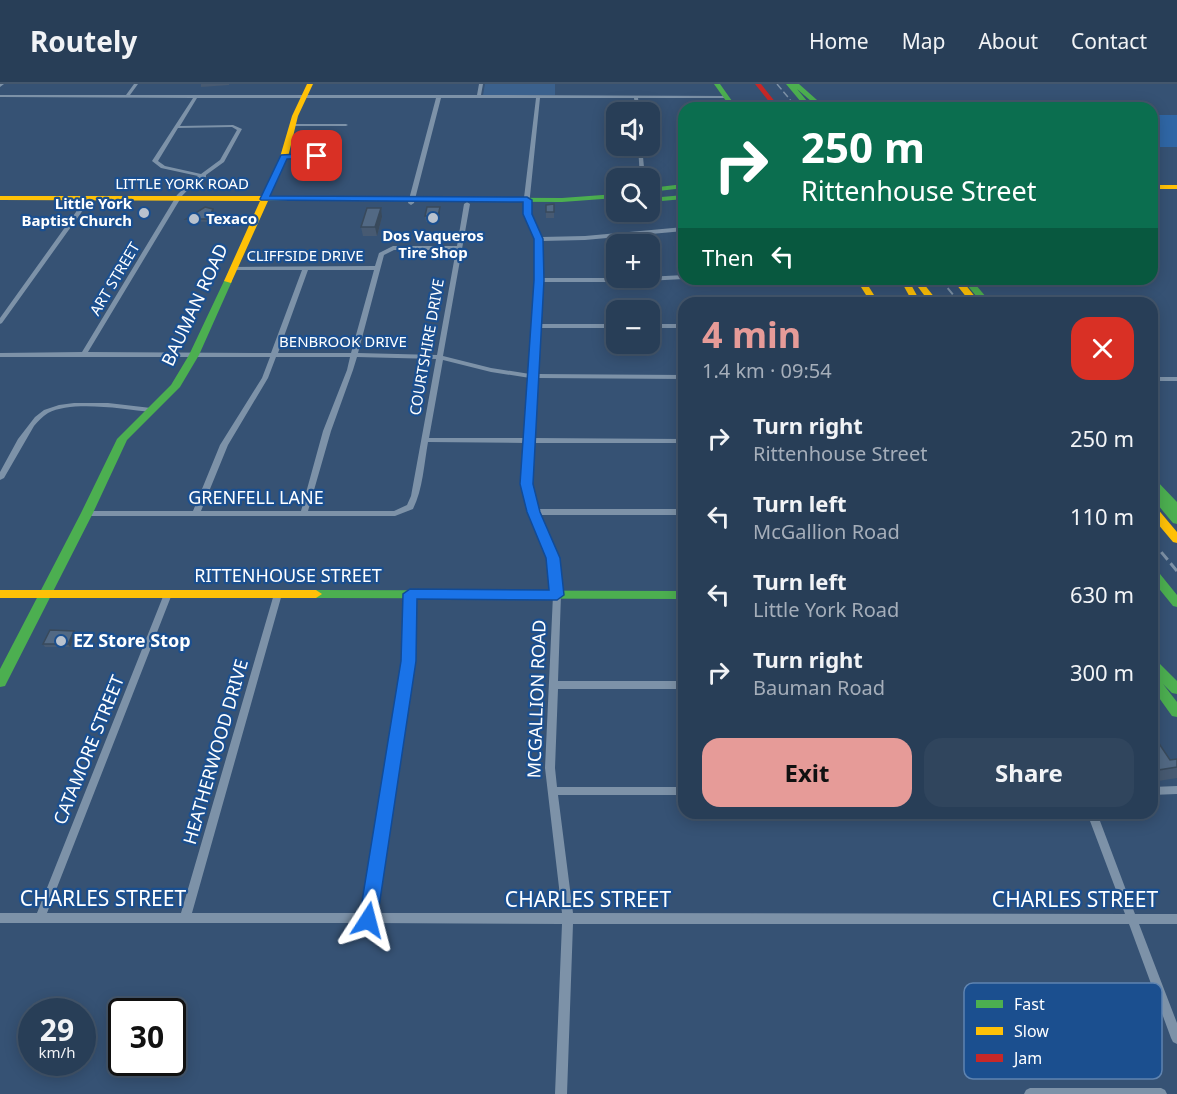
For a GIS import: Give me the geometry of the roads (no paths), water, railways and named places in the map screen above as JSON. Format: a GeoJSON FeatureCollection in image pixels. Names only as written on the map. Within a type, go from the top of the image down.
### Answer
{"type":"FeatureCollection","features":[{"type":"Feature","properties":{"kind":"main road","name":"BAUMAN ROAD"},"geometry":{"type":"LineString","coordinates":[[0,682],[87,513],[122,439],[175,387],[194,355],[284,157],[293,125],[310,84]]}},
{"type":"Feature","properties":{"kind":"main road"},"geometry":{"type":"LineString","coordinates":[[717,84],[729,102]]}},
{"type":"Feature","properties":{"kind":"main road"},"geometry":{"type":"LineString","coordinates":[[758,84],[772,102]]}},
{"type":"Feature","properties":{"kind":"main road"},"geometry":{"type":"LineString","coordinates":[[789,84],[805,102]]}},
{"type":"Feature","properties":{"kind":"main road"},"geometry":{"type":"LineString","coordinates":[[795,84],[812,102]]}},
{"type":"Feature","properties":{"kind":"main road"},"geometry":{"type":"LineString","coordinates":[[795,84],[816,102]]}},
{"type":"Feature","properties":{"kind":"main road"},"geometry":{"type":"LineString","coordinates":[[1158,181],[1177,181]]}},
{"type":"Feature","properties":{"kind":"main road"},"geometry":{"type":"LineString","coordinates":[[660,190],[678,187]]}},
{"type":"Feature","properties":{"kind":"main road"},"geometry":{"type":"LineString","coordinates":[[1158,187],[1177,187]]}},
{"type":"Feature","properties":{"kind":"main road"},"geometry":{"type":"LineString","coordinates":[[660,192],[678,191]]}},
{"type":"Feature","properties":{"kind":"main road","name":"LITTLE YORK ROAD"},"geometry":{"type":"LineString","coordinates":[[412,201],[466,204],[606,197]]}},
{"type":"Feature","properties":{"kind":"main road"},"geometry":{"type":"LineString","coordinates":[[660,200],[678,199]]}},
{"type":"Feature","properties":{"kind":"main road","name":"LITTLE YORK ROAD"},"geometry":{"type":"LineString","coordinates":[[0,201],[606,202]]}},
{"type":"Feature","properties":{"kind":"main road"},"geometry":{"type":"LineString","coordinates":[[921,285],[930,297]]}},
{"type":"Feature","properties":{"kind":"main road"},"geometry":{"type":"LineString","coordinates":[[963,285],[976,297]]}},
{"type":"Feature","properties":{"kind":"main road"},"geometry":{"type":"LineString","coordinates":[[1158,488],[1177,508]]}},
{"type":"Feature","properties":{"kind":"main road"},"geometry":{"type":"LineString","coordinates":[[1158,495],[1177,520]]}},
{"type":"Feature","properties":{"kind":"main road"},"geometry":{"type":"LineString","coordinates":[[1158,517],[1177,539]]}},
{"type":"Feature","properties":{"kind":"main road"},"geometry":{"type":"LineString","coordinates":[[1158,579],[1177,603]]}},
{"type":"Feature","properties":{"kind":"main road","name":"RITTENHOUSE STREET"},"geometry":{"type":"LineString","coordinates":[[0,594],[678,595]]}},
{"type":"Feature","properties":{"kind":"main road"},"geometry":{"type":"LineString","coordinates":[[1158,670],[1177,689]]}},
{"type":"Feature","properties":{"kind":"main road"},"geometry":{"type":"LineString","coordinates":[[1158,686],[1177,712]]}},
{"type":"Feature","properties":{"kind":"street"},"geometry":{"type":"LineString","coordinates":[[127,96],[136,84]]}},
{"type":"Feature","properties":{"kind":"street"},"geometry":{"type":"LineString","coordinates":[[479,96],[481,84]]}},
{"type":"Feature","properties":{"kind":"street"},"geometry":{"type":"LineString","coordinates":[[0,96],[725,97]]}},
{"type":"Feature","properties":{"kind":"street"},"geometry":{"type":"LineString","coordinates":[[196,96],[155,158],[156,163],[204,176]]}},
{"type":"Feature","properties":{"kind":"street"},"geometry":{"type":"LineString","coordinates":[[412,201],[439,97]]}},
{"type":"Feature","properties":{"kind":"street","name":"MCGALLION ROAD"},"geometry":{"type":"LineString","coordinates":[[538,97],[527,202],[527,214],[539,239],[539,280],[527,484],[534,512],[553,558],[557,595],[552,791],[568,919],[561,1094]]}},
{"type":"Feature","properties":{"kind":"street"},"geometry":{"type":"LineString","coordinates":[[636,97],[637,102]]}},
{"type":"Feature","properties":{"kind":"street"},"geometry":{"type":"LineString","coordinates":[[293,125],[346,125]]}},
{"type":"Feature","properties":{"kind":"street","name":"ART STREET"},"geometry":{"type":"LineString","coordinates":[[84,354],[176,201],[186,188],[222,161],[239,128],[176,127]]}},
{"type":"Feature","properties":{"kind":"street"},"geometry":{"type":"LineString","coordinates":[[284,157],[333,156]]}},
{"type":"Feature","properties":{"kind":"street"},"geometry":{"type":"LineString","coordinates":[[0,322],[86,201]]}},
{"type":"Feature","properties":{"kind":"street","name":"COURTSHIRE DRIVE"},"geometry":{"type":"LineString","coordinates":[[415,496],[466,204]]}},
{"type":"Feature","properties":{"kind":"street"},"geometry":{"type":"LineString","coordinates":[[539,239],[585,238],[678,230]]}},
{"type":"Feature","properties":{"kind":"street"},"geometry":{"type":"LineString","coordinates":[[304,513],[327,431],[345,385],[377,268],[384,251],[399,248],[459,248]]}},
{"type":"Feature","properties":{"kind":"street","name":"CLIFFSIDE DRIVE"},"geometry":{"type":"LineString","coordinates":[[233,268],[377,268]]}},
{"type":"Feature","properties":{"kind":"street"},"geometry":{"type":"LineString","coordinates":[[196,514],[224,445],[260,388],[306,268]]}},
{"type":"Feature","properties":{"kind":"street"},"geometry":{"type":"LineString","coordinates":[[539,280],[678,277]]}},
{"type":"Feature","properties":{"kind":"street"},"geometry":{"type":"LineString","coordinates":[[536,326],[606,326]]}},
{"type":"Feature","properties":{"kind":"street"},"geometry":{"type":"LineString","coordinates":[[660,326],[678,326]]}},
{"type":"Feature","properties":{"kind":"street","name":"BENBROOK DRIVE"},"geometry":{"type":"LineString","coordinates":[[0,355],[440,357],[491,370],[532,376],[678,377]]}},
{"type":"Feature","properties":{"kind":"street"},"geometry":{"type":"LineString","coordinates":[[1158,379],[1177,379]]}},
{"type":"Feature","properties":{"kind":"street"},"geometry":{"type":"LineString","coordinates":[[0,478],[36,418],[50,409],[60,406],[110,406],[151,410]]}},
{"type":"Feature","properties":{"kind":"street"},"geometry":{"type":"LineString","coordinates":[[426,440],[678,441]]}},
{"type":"Feature","properties":{"kind":"street","name":"GRENFELL LANE"},"geometry":{"type":"LineString","coordinates":[[87,513],[394,513],[410,507],[415,496]]}},
{"type":"Feature","properties":{"kind":"street"},"geometry":{"type":"LineString","coordinates":[[534,512],[678,512]]}},
{"type":"Feature","properties":{"kind":"street","name":"CATAMORE STREET"},"geometry":{"type":"LineString","coordinates":[[40,918],[168,594]]}},
{"type":"Feature","properties":{"kind":"street","name":"HEATHERWOOD DRIVE"},"geometry":{"type":"LineString","coordinates":[[185,919],[278,594]]}},
{"type":"Feature","properties":{"kind":"street"},"geometry":{"type":"LineString","coordinates":[[368,920],[410,652],[410,594]]}},
{"type":"Feature","properties":{"kind":"street"},"geometry":{"type":"LineString","coordinates":[[554,685],[678,685]]}},
{"type":"Feature","properties":{"kind":"street"},"geometry":{"type":"LineString","coordinates":[[1158,791],[1177,790]]}},
{"type":"Feature","properties":{"kind":"street"},"geometry":{"type":"LineString","coordinates":[[552,791],[678,791]]}},
{"type":"Feature","properties":{"kind":"street"},"geometry":{"type":"LineString","coordinates":[[1094,819],[1156,983]]}},
{"type":"Feature","properties":{"kind":"street","name":"CHARLES STREET"},"geometry":{"type":"LineString","coordinates":[[0,918],[1177,919]]}},
{"type":"Feature","properties":{"kind":"street"},"geometry":{"type":"LineString","coordinates":[[1162,999],[1177,1038]]}},
{"type":"Feature","properties":{"kind":"street"},"geometry":{"type":"LineString","coordinates":[[1030,1094],[1161,1094]]}},
{"type":"Feature","properties":{"kind":"railway"},"geometry":{"type":"LineString","coordinates":[[777,84],[792,102]]}},
{"type":"Feature","properties":{"kind":"railway"},"geometry":{"type":"LineString","coordinates":[[945,285],[955,297]]}},
{"type":"Feature","properties":{"kind":"railway"},"geometry":{"type":"LineString","coordinates":[[1158,548],[1177,571]]}},
{"type":"Feature","properties":{"kind":"place","name":"Little York Baptist Church"},"geometry":{"type":"Point","coordinates":[144,213]}},
{"type":"Feature","properties":{"kind":"place","name":"Dos Vaqueros Tire Shop"},"geometry":{"type":"Point","coordinates":[433,218]}},
{"type":"Feature","properties":{"kind":"place","name":"Texaco"},"geometry":{"type":"Point","coordinates":[194,219]}},
{"type":"Feature","properties":{"kind":"place","name":"EZ Store Stop"},"geometry":{"type":"Point","coordinates":[61,641]}}]}
